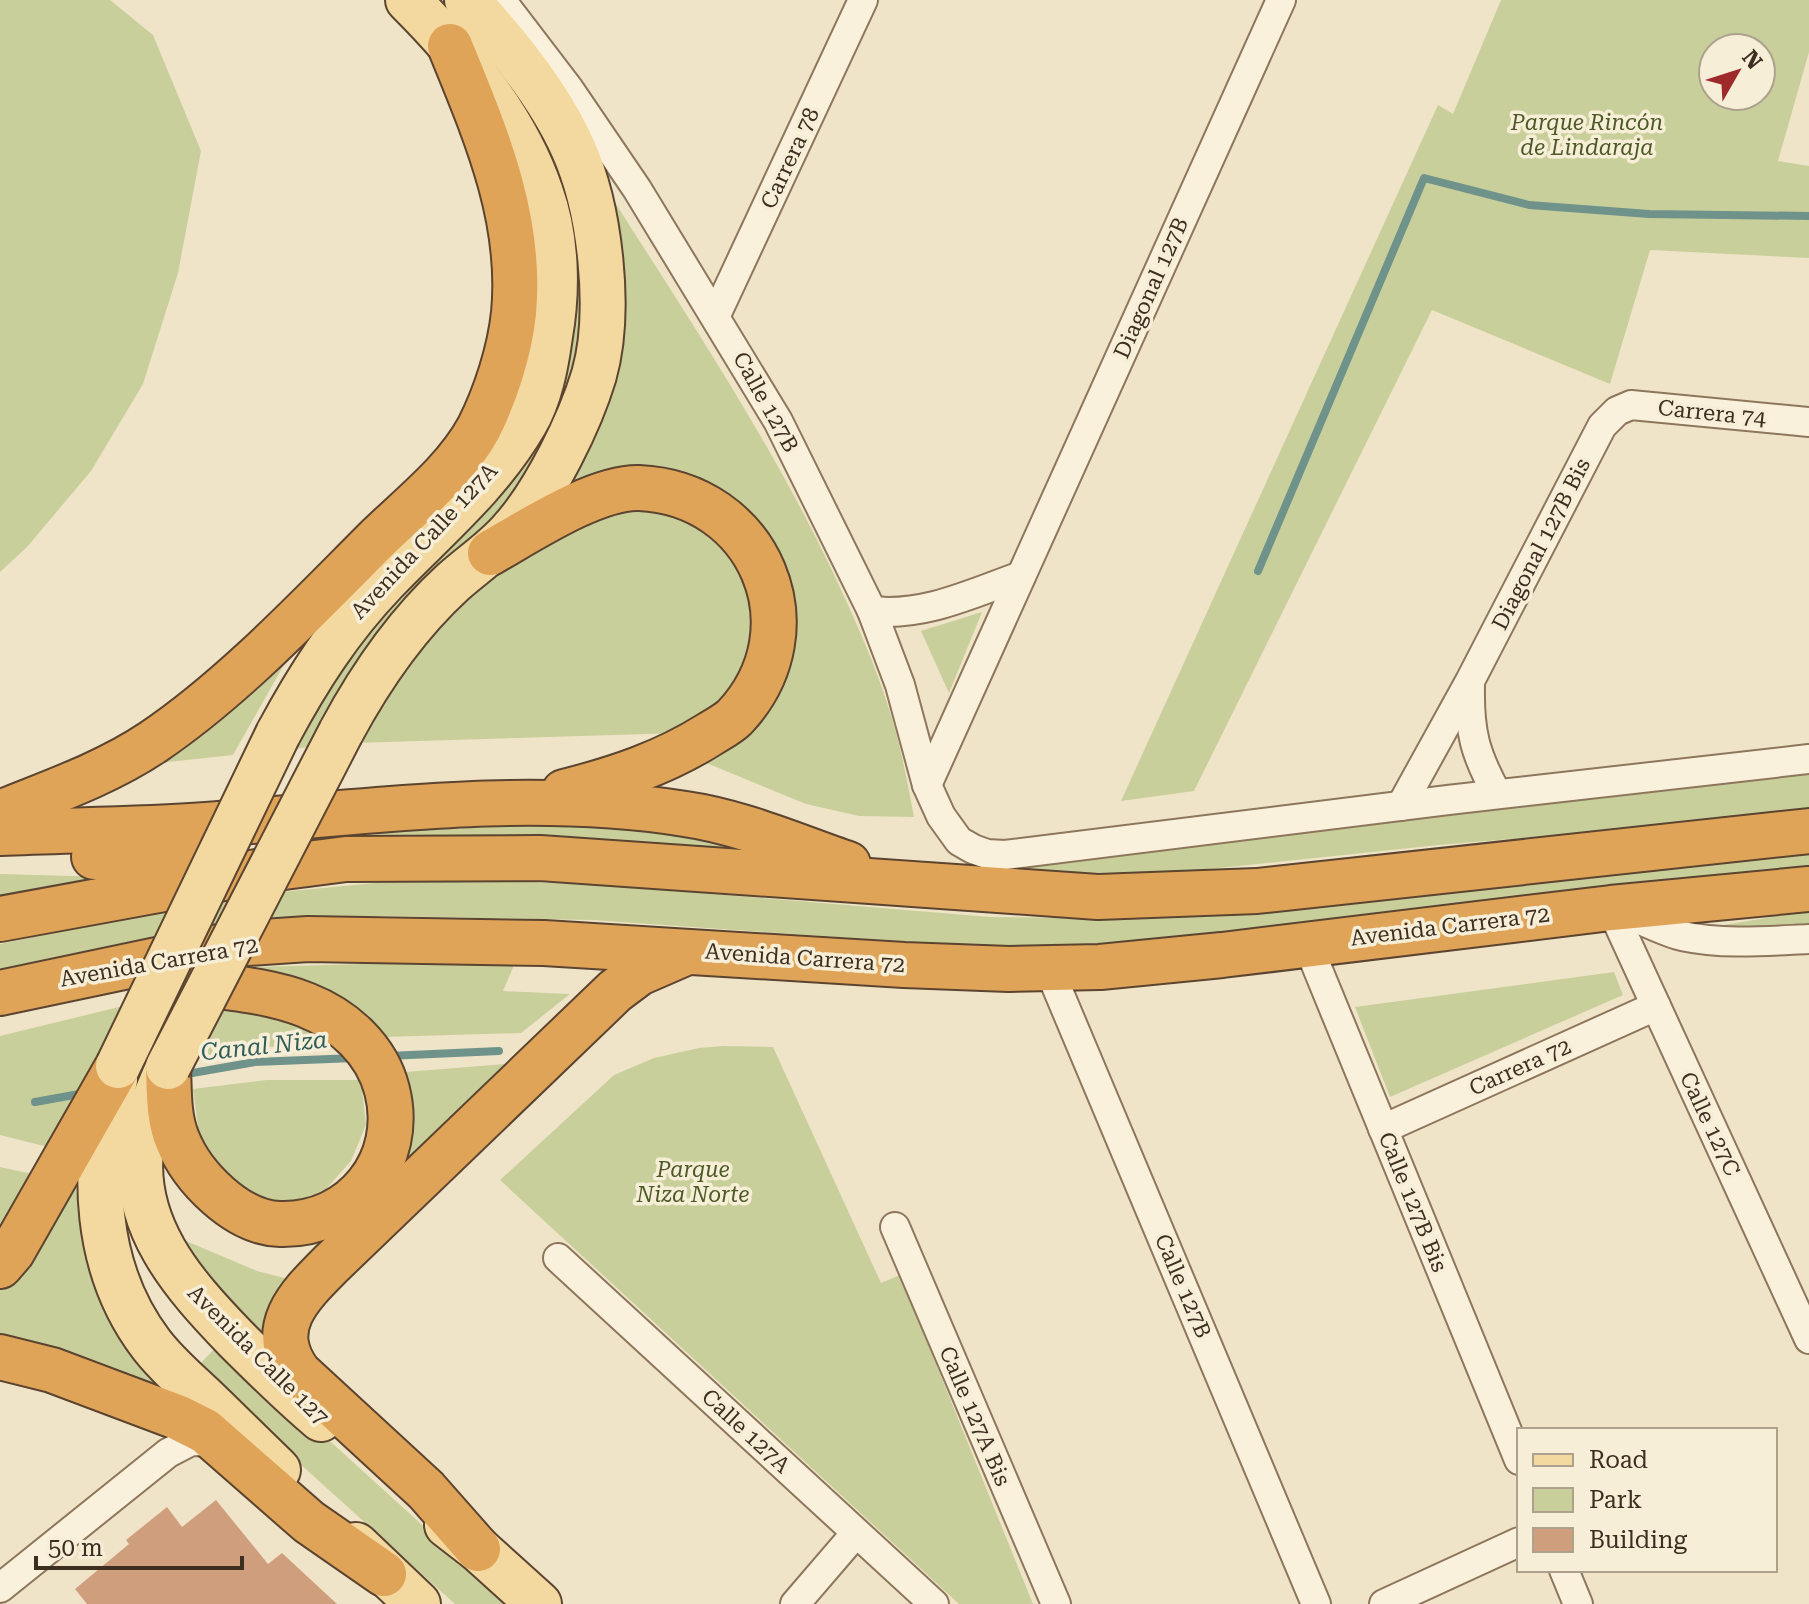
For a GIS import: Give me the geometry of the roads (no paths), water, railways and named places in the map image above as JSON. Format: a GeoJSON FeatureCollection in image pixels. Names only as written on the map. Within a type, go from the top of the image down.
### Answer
{"type":"FeatureCollection","features":[{"type":"Feature","properties":{"kind":"highway"},"geometry":{"type":"LineString","coordinates":[[0,813],[110,766],[152,743],[178,723],[251,661],[436,483],[478,428],[499,378],[514,316],[517,263],[511,222],[488,139],[450,46]]}},
{"type":"Feature","properties":{"kind":"highway"},"geometry":{"type":"LineString","coordinates":[[490,553],[593,497],[638,488],[688,497],[723,516],[760,560],[772,593],[775,629],[770,657],[762,681],[733,720],[691,746],[647,767],[607,781],[520,802]]}},
{"type":"Feature","properties":{"kind":"highway"},"geometry":{"type":"LineString","coordinates":[[1,849],[202,825],[361,811],[520,802],[580,804],[686,814],[737,826],[907,884]]}},
{"type":"Feature","properties":{"kind":"highway"},"geometry":{"type":"LineString","coordinates":[[1,849],[346,859],[540,858],[1098,897],[1257,891],[1809,831]]}},
{"type":"Feature","properties":{"kind":"highway"},"geometry":{"type":"LineString","coordinates":[[0,919],[284,867],[346,859]]}},
{"type":"Feature","properties":{"kind":"highway","name":"Avenida Carrera 72"},"geometry":{"type":"LineString","coordinates":[[0,993],[233,944],[308,939],[544,943],[893,965],[1049,969],[1208,957],[1611,908],[1809,889]]}},
{"type":"Feature","properties":{"kind":"highway"},"geometry":{"type":"LineString","coordinates":[[478,1549],[426,1490],[299,1373],[289,1359],[285,1345],[286,1326],[293,1307],[323,1272],[615,991],[651,967],[692,950]]}},
{"type":"Feature","properties":{"kind":"highway"},"geometry":{"type":"LineString","coordinates":[[109,969],[265,994],[306,1005],[342,1023],[363,1043],[383,1074],[392,1109],[389,1146],[373,1179],[356,1197],[348,1205],[315,1221],[278,1225],[245,1214],[216,1195],[192,1169],[176,1138],[169,1104],[168,1067]]}},
{"type":"Feature","properties":{"kind":"highway"},"geometry":{"type":"LineString","coordinates":[[0,1266],[12,1252],[118,1066]]}},
{"type":"Feature","properties":{"kind":"highway"},"geometry":{"type":"LineString","coordinates":[[0,1357],[81,1380],[205,1431],[309,1522],[384,1574]]}},
{"type":"Feature","properties":{"kind":"highway"},"geometry":{"type":"LineString","coordinates":[[0,1382],[81,1380]]}},
{"type":"Feature","properties":{"kind":"main road","name":"Avenida Calle 127A"},"geometry":{"type":"LineString","coordinates":[[118,1066],[278,734],[307,681],[343,628],[385,581],[456,512],[498,461],[526,421],[546,366],[555,309],[553,250],[542,193],[519,143],[489,94],[408,0]]}},
{"type":"Feature","properties":{"kind":"main road"},"geometry":{"type":"LineString","coordinates":[[467,0],[523,69],[573,147],[589,194],[601,292],[601,329],[594,374],[569,436],[549,477],[529,508],[490,553]]}},
{"type":"Feature","properties":{"kind":"main road","name":"Avenida Calle 127"},"geometry":{"type":"LineString","coordinates":[[490,553],[453,582],[390,652],[363,691],[168,1067],[147,1118],[142,1144],[143,1198],[161,1249],[195,1295],[247,1350],[316,1415],[478,1549],[539,1604]]}},
{"type":"Feature","properties":{"kind":"main road"},"geometry":{"type":"LineString","coordinates":[[118,1066],[105,1114],[100,1164],[102,1220],[112,1268],[129,1308],[151,1344],[418,1604]]}},
{"type":"Feature","properties":{"kind":"street","name":"Calle 127B"},"geometry":{"type":"LineString","coordinates":[[501,0],[607,144],[716,315],[778,421],[872,611],[900,685],[927,785],[941,816],[959,841],[987,854],[1005,855],[1401,806]]}},
{"type":"Feature","properties":{"kind":"street","name":"Carrera 78"},"geometry":{"type":"LineString","coordinates":[[716,315],[863,0]]}},
{"type":"Feature","properties":{"kind":"street","name":"Diagonal 127B"},"geometry":{"type":"LineString","coordinates":[[927,785],[1281,0]]}},
{"type":"Feature","properties":{"kind":"street","name":"Carrera 74"},"geometry":{"type":"LineString","coordinates":[[1617,411],[1631,405],[1809,422]]}},
{"type":"Feature","properties":{"kind":"street","name":"Diagonal 127B Bis"},"geometry":{"type":"LineString","coordinates":[[1401,806],[1470,681],[1602,426],[1617,411]]}},
{"type":"Feature","properties":{"kind":"street"},"geometry":{"type":"LineString","coordinates":[[872,611],[892,613],[924,609],[1021,576]]}},
{"type":"Feature","properties":{"kind":"street"},"geometry":{"type":"LineString","coordinates":[[1470,681],[1470,729],[1474,746],[1497,794]]}},
{"type":"Feature","properties":{"kind":"street"},"geometry":{"type":"LineString","coordinates":[[1401,806],[1809,759]]}},
{"type":"Feature","properties":{"kind":"street","name":"Avenida Carrera 72"},"geometry":{"type":"LineString","coordinates":[[1611,908],[1680,935],[1733,942],[1809,939]]}},
{"type":"Feature","properties":{"kind":"street","name":"Calle 127C"},"geometry":{"type":"LineString","coordinates":[[1611,908],[1809,1339]]}},
{"type":"Feature","properties":{"kind":"street","name":"Calle 127B Bis"},"geometry":{"type":"LineString","coordinates":[[1307,943],[1517,1455]]}},
{"type":"Feature","properties":{"kind":"street","name":"Calle 127B"},"geometry":{"type":"LineString","coordinates":[[1049,969],[1316,1604]]}},
{"type":"Feature","properties":{"kind":"street","name":"Carrera 72"},"geometry":{"type":"LineString","coordinates":[[1383,1129],[1656,1006]]}},
{"type":"Feature","properties":{"kind":"street","name":"Calle 127A Bis"},"geometry":{"type":"LineString","coordinates":[[895,1227],[1056,1604]]}},
{"type":"Feature","properties":{"kind":"street","name":"Calle 127A"},"geometry":{"type":"LineString","coordinates":[[558,1258],[934,1604]]}},
{"type":"Feature","properties":{"kind":"street"},"geometry":{"type":"LineString","coordinates":[[0,1588],[168,1453],[191,1441],[218,1442]]}},
{"type":"Feature","properties":{"kind":"street"},"geometry":{"type":"LineString","coordinates":[[795,1604],[856,1533]]}},
{"type":"Feature","properties":{"kind":"street"},"geometry":{"type":"LineString","coordinates":[[1384,1604],[1517,1543]]}},
{"type":"Feature","properties":{"kind":"street"},"geometry":{"type":"LineString","coordinates":[[1565,1572],[1578,1604]]}},
{"type":"Feature","properties":{"kind":"waterway"},"geometry":{"type":"LineString","coordinates":[[1258,571],[1424,178],[1529,205],[1649,214],[1809,216]]}},
{"type":"Feature","properties":{"kind":"waterway","name":"Canal Niza"},"geometry":{"type":"LineString","coordinates":[[388,1056],[499,1051]]}},
{"type":"Feature","properties":{"kind":"waterway","name":"Canal Niza"},"geometry":{"type":"LineString","coordinates":[[181,1075],[255,1062],[355,1058]]}},
{"type":"Feature","properties":{"kind":"waterway","name":"Canal Niza"},"geometry":{"type":"LineString","coordinates":[[35,1102],[85,1093]]}},
{"type":"Feature","properties":{"kind":"park label","name":"Parque Rincón de Lindaraja"},"geometry":{"type":"Point","coordinates":[1587,134]}},
{"type":"Feature","properties":{"kind":"park label","name":"Parque Niza Norte"},"geometry":{"type":"Point","coordinates":[693,1182]}}]}
